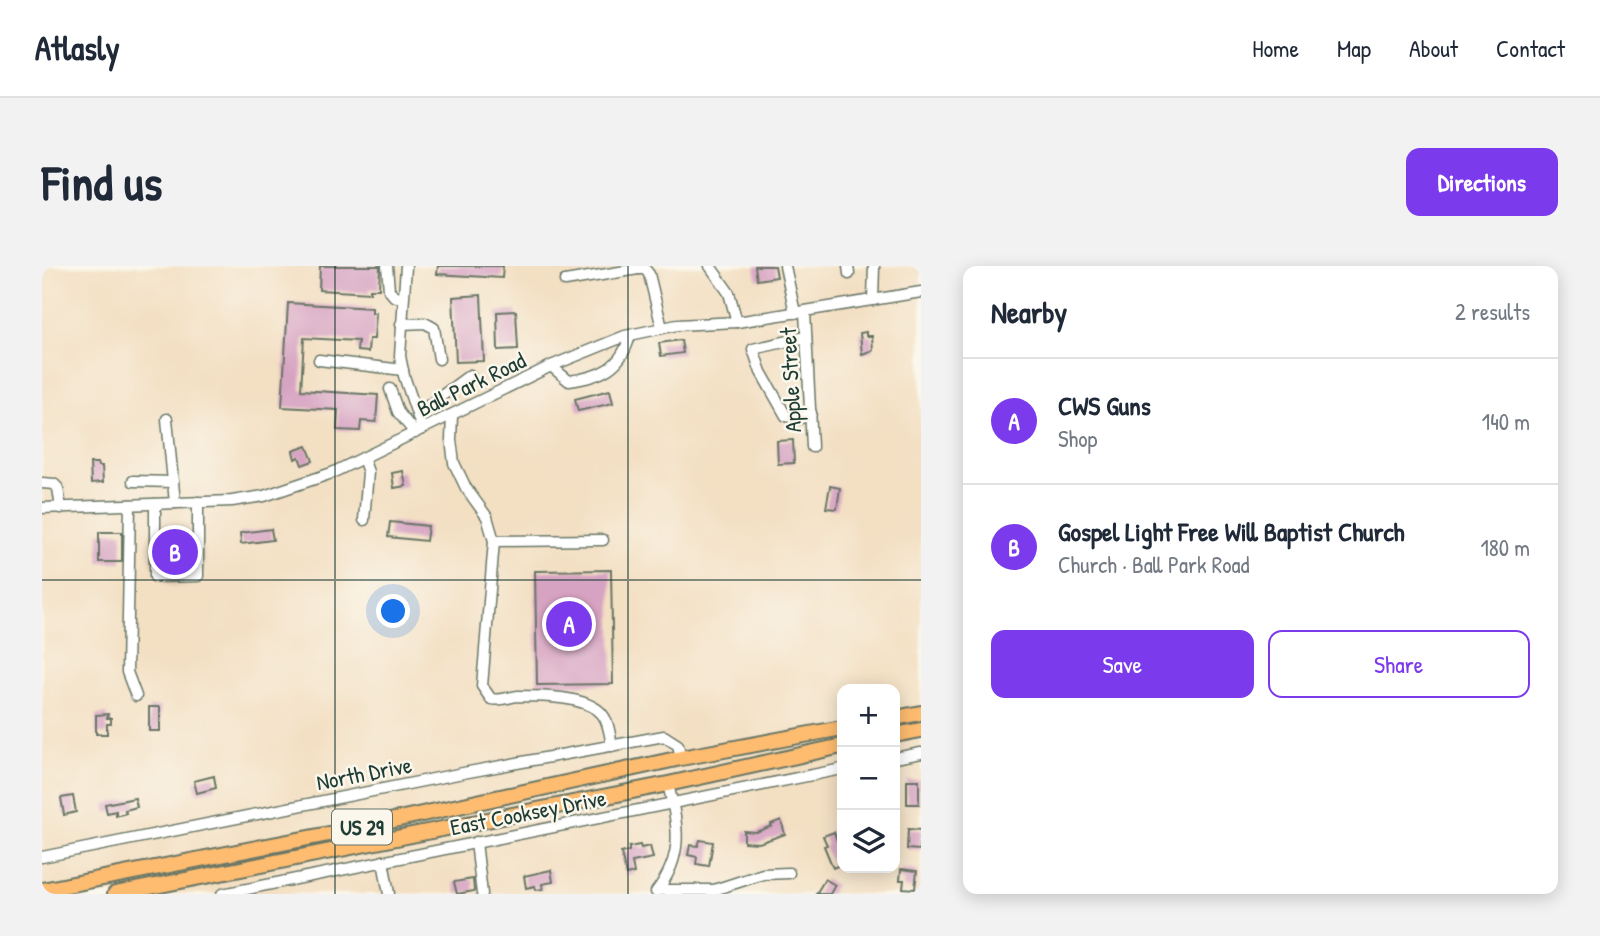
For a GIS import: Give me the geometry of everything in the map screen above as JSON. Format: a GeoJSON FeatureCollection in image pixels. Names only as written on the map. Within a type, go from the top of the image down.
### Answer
{"type":"FeatureCollection","features":[{"type":"Feature","properties":{"kind":"highway"},"geometry":{"type":"LineString","coordinates":[[900,717],[921,713]]}},
{"type":"Feature","properties":{"kind":"highway","name":"US 29"},"geometry":{"type":"LineString","coordinates":[[42,890],[334,833],[681,758],[837,729]]}},
{"type":"Feature","properties":{"kind":"highway"},"geometry":{"type":"LineString","coordinates":[[900,734],[921,730]]}},
{"type":"Feature","properties":{"kind":"highway","name":"US 29"},"geometry":{"type":"LineString","coordinates":[[115,894],[668,784],[837,747]]}},
{"type":"Feature","properties":{"kind":"street"},"geometry":{"type":"LineString","coordinates":[[387,266],[389,290],[394,296],[403,299]]}},
{"type":"Feature","properties":{"kind":"street"},"geometry":{"type":"LineString","coordinates":[[406,266],[400,356],[417,414],[419,431]]}},
{"type":"Feature","properties":{"kind":"street"},"geometry":{"type":"LineString","coordinates":[[711,266],[729,293],[737,322]]}},
{"type":"Feature","properties":{"kind":"street","name":"Apple Street"},"geometry":{"type":"LineString","coordinates":[[785,266],[806,337],[813,447]]}},
{"type":"Feature","properties":{"kind":"street"},"geometry":{"type":"LineString","coordinates":[[873,300],[874,266]]}},
{"type":"Feature","properties":{"kind":"street"},"geometry":{"type":"LineString","coordinates":[[565,281],[638,267],[645,270],[649,274],[662,328]]}},
{"type":"Feature","properties":{"kind":"street","name":"Ball Park Road"},"geometry":{"type":"LineString","coordinates":[[42,508],[232,501],[264,496],[332,473],[581,352],[630,335],[662,328],[737,322],[921,292]]}},
{"type":"Feature","properties":{"kind":"street"},"geometry":{"type":"LineString","coordinates":[[401,324],[425,323],[434,328],[439,359]]}},
{"type":"Feature","properties":{"kind":"street"},"geometry":{"type":"LineString","coordinates":[[551,366],[569,381],[592,378],[615,364],[626,349],[630,335]]}},
{"type":"Feature","properties":{"kind":"street"},"geometry":{"type":"LineString","coordinates":[[806,337],[753,349],[761,372],[786,416],[799,419],[811,413]]}},
{"type":"Feature","properties":{"kind":"street"},"geometry":{"type":"LineString","coordinates":[[320,360],[403,370]]}},
{"type":"Feature","properties":{"kind":"street"},"geometry":{"type":"LineString","coordinates":[[417,414],[470,375]]}},
{"type":"Feature","properties":{"kind":"street"},"geometry":{"type":"LineString","coordinates":[[390,389],[398,412],[419,431]]}},
{"type":"Feature","properties":{"kind":"street"},"geometry":{"type":"LineString","coordinates":[[452,415],[454,463],[466,488],[487,517],[494,541],[482,687],[491,699],[499,701],[515,696],[573,700],[591,705],[604,715],[612,746]]}},
{"type":"Feature","properties":{"kind":"street"},"geometry":{"type":"LineString","coordinates":[[167,419],[175,503]]}},
{"type":"Feature","properties":{"kind":"street"},"geometry":{"type":"LineString","coordinates":[[363,458],[368,472],[364,520]]}},
{"type":"Feature","properties":{"kind":"street"},"geometry":{"type":"LineString","coordinates":[[133,481],[173,482]]}},
{"type":"Feature","properties":{"kind":"street"},"geometry":{"type":"LineString","coordinates":[[42,483],[54,484],[58,488],[61,508]]}},
{"type":"Feature","properties":{"kind":"street"},"geometry":{"type":"LineString","coordinates":[[155,504],[155,577],[198,576],[198,502]]}},
{"type":"Feature","properties":{"kind":"street"},"geometry":{"type":"LineString","coordinates":[[130,505],[127,672],[136,696]]}},
{"type":"Feature","properties":{"kind":"street"},"geometry":{"type":"LineString","coordinates":[[494,541],[603,540]]}},
{"type":"Feature","properties":{"kind":"street","name":"North Drive"},"geometry":{"type":"LineString","coordinates":[[42,857],[664,736],[678,745],[681,758]]}},
{"type":"Feature","properties":{"kind":"street"},"geometry":{"type":"LineString","coordinates":[[900,757],[921,753]]}},
{"type":"Feature","properties":{"kind":"street","name":"East Cooksey Drive"},"geometry":{"type":"LineString","coordinates":[[222,894],[837,770]]}},
{"type":"Feature","properties":{"kind":"street"},"geometry":{"type":"LineString","coordinates":[[656,892],[669,873],[677,852],[679,833],[668,784]]}},
{"type":"Feature","properties":{"kind":"street"},"geometry":{"type":"LineString","coordinates":[[476,842],[482,894]]}},
{"type":"Feature","properties":{"kind":"street"},"geometry":{"type":"LineString","coordinates":[[383,861],[389,894]]}},
{"type":"Feature","properties":{"kind":"street"},"geometry":{"type":"LineString","coordinates":[[656,892],[713,890],[763,874],[789,873]]}},
{"type":"Feature","properties":{"kind":"building"},"geometry":{"type":"Polygon","coordinates":[[[320,266],[380,266],[379,289],[370,289],[370,293],[319,290],[320,266]]]}},
{"type":"Feature","properties":{"kind":"building"},"geometry":{"type":"Polygon","coordinates":[[[438,266],[503,266],[502,278],[437,274],[438,266]]]}},
{"type":"Feature","properties":{"kind":"building"},"geometry":{"type":"Polygon","coordinates":[[[755,266],[775,266],[777,277],[757,280],[755,266]]]}},
{"type":"Feature","properties":{"kind":"building"},"geometry":{"type":"Polygon","coordinates":[[[481,295],[484,361],[456,362],[453,297],[481,295]]]}},
{"type":"Feature","properties":{"kind":"building"},"geometry":{"type":"Polygon","coordinates":[[[288,303],[372,308],[372,313],[376,313],[374,339],[369,339],[368,352],[357,351],[358,341],[304,338],[301,390],[378,395],[376,422],[361,421],[360,431],[337,430],[338,410],[282,407],[288,303]]]}},
{"type":"Feature","properties":{"kind":"building"},"geometry":{"type":"Polygon","coordinates":[[[516,311],[518,349],[498,350],[497,312],[516,311]]]}},
{"type":"Feature","properties":{"kind":"building"},"geometry":{"type":"Polygon","coordinates":[[[866,332],[866,336],[872,336],[873,350],[862,354],[860,333],[866,332]]]}},
{"type":"Feature","properties":{"kind":"building"},"geometry":{"type":"Polygon","coordinates":[[[681,340],[683,353],[661,356],[659,343],[681,340]]]}},
{"type":"Feature","properties":{"kind":"building"},"geometry":{"type":"Polygon","coordinates":[[[610,390],[613,403],[578,411],[575,399],[610,390]]]}},
{"type":"Feature","properties":{"kind":"building"},"geometry":{"type":"Polygon","coordinates":[[[793,440],[794,463],[778,464],[777,441],[793,440]]]}},
{"type":"Feature","properties":{"kind":"building"},"geometry":{"type":"Polygon","coordinates":[[[307,446],[313,461],[302,465],[299,457],[295,459],[293,451],[307,446]]]}},
{"type":"Feature","properties":{"kind":"building"},"geometry":{"type":"Polygon","coordinates":[[[90,463],[102,466],[103,482],[91,483],[90,463]]]}},
{"type":"Feature","properties":{"kind":"building"},"geometry":{"type":"Polygon","coordinates":[[[403,471],[406,486],[394,488],[392,473],[403,471]]]}},
{"type":"Feature","properties":{"kind":"building"},"geometry":{"type":"Polygon","coordinates":[[[830,486],[840,488],[837,509],[826,508],[830,486]]]}},
{"type":"Feature","properties":{"kind":"building"},"geometry":{"type":"Polygon","coordinates":[[[390,522],[428,526],[426,541],[388,537],[390,522]]]}},
{"type":"Feature","properties":{"kind":"building"},"geometry":{"type":"Polygon","coordinates":[[[271,529],[273,540],[241,544],[240,533],[271,529]]]}},
{"type":"Feature","properties":{"kind":"building"},"geometry":{"type":"Polygon","coordinates":[[[99,532],[122,532],[122,562],[99,562],[99,532]]]}},
{"type":"Feature","properties":{"kind":"building"},"geometry":{"type":"Polygon","coordinates":[[[168,533],[182,533],[182,569],[168,569],[168,533]]]}},
{"type":"Feature","properties":{"kind":"building"},"geometry":{"type":"Polygon","coordinates":[[[611,570],[613,684],[537,685],[535,571],[611,570]]]}},
{"type":"Feature","properties":{"kind":"building"},"geometry":{"type":"Polygon","coordinates":[[[149,707],[160,707],[160,731],[149,731],[149,707]]]}},
{"type":"Feature","properties":{"kind":"building"},"geometry":{"type":"Polygon","coordinates":[[[108,714],[107,718],[111,718],[111,724],[107,724],[107,734],[96,734],[96,715],[108,714]]]}},
{"type":"Feature","properties":{"kind":"building"},"geometry":{"type":"Polygon","coordinates":[[[214,776],[216,788],[197,793],[194,781],[214,776]]]}},
{"type":"Feature","properties":{"kind":"building"},"geometry":{"type":"Polygon","coordinates":[[[907,780],[919,780],[919,804],[907,804],[907,780]]]}},
{"type":"Feature","properties":{"kind":"building"},"geometry":{"type":"Polygon","coordinates":[[[73,796],[76,812],[64,815],[61,798],[73,796]]]}},
{"type":"Feature","properties":{"kind":"building"},"geometry":{"type":"Polygon","coordinates":[[[135,798],[137,807],[125,810],[126,813],[116,816],[116,811],[107,813],[105,804],[135,798]]]}},
{"type":"Feature","properties":{"kind":"building"},"geometry":{"type":"Polygon","coordinates":[[[781,820],[785,834],[759,843],[744,842],[744,831],[756,832],[781,820]]]}},
{"type":"Feature","properties":{"kind":"building"},"geometry":{"type":"Polygon","coordinates":[[[908,829],[921,830],[920,850],[907,849],[908,829]]]}},
{"type":"Feature","properties":{"kind":"building"},"geometry":{"type":"Polygon","coordinates":[[[834,832],[837,841],[837,866],[833,868],[824,846],[827,845],[823,836],[834,832]]]}},
{"type":"Feature","properties":{"kind":"building"},"geometry":{"type":"Polygon","coordinates":[[[700,840],[713,842],[709,866],[696,864],[697,857],[688,855],[690,845],[698,846],[700,840]]]}},
{"type":"Feature","properties":{"kind":"building"},"geometry":{"type":"Polygon","coordinates":[[[640,845],[641,848],[650,846],[653,858],[632,862],[634,873],[626,875],[621,853],[629,851],[629,847],[640,845]]]}},
{"type":"Feature","properties":{"kind":"building"},"geometry":{"type":"Polygon","coordinates":[[[901,869],[917,871],[915,889],[903,888],[904,880],[900,880],[901,869]]]}},
{"type":"Feature","properties":{"kind":"building"},"geometry":{"type":"Polygon","coordinates":[[[551,870],[553,882],[542,884],[543,889],[536,890],[535,886],[526,888],[524,876],[551,870]]]}},
{"type":"Feature","properties":{"kind":"building"},"geometry":{"type":"Polygon","coordinates":[[[473,879],[474,891],[457,894],[454,882],[473,879]]]}},
{"type":"Feature","properties":{"kind":"building"},"geometry":{"type":"Polygon","coordinates":[[[825,879],[835,885],[830,894],[816,894],[825,879]]]}},
{"type":"Feature","properties":{"kind":"place","name":"Gospel Light Free Will Baptist Church"},"geometry":{"type":"Point","coordinates":[175,552]}},
{"type":"Feature","properties":{"kind":"place","name":"CWS Guns"},"geometry":{"type":"Point","coordinates":[569,624]}}]}
